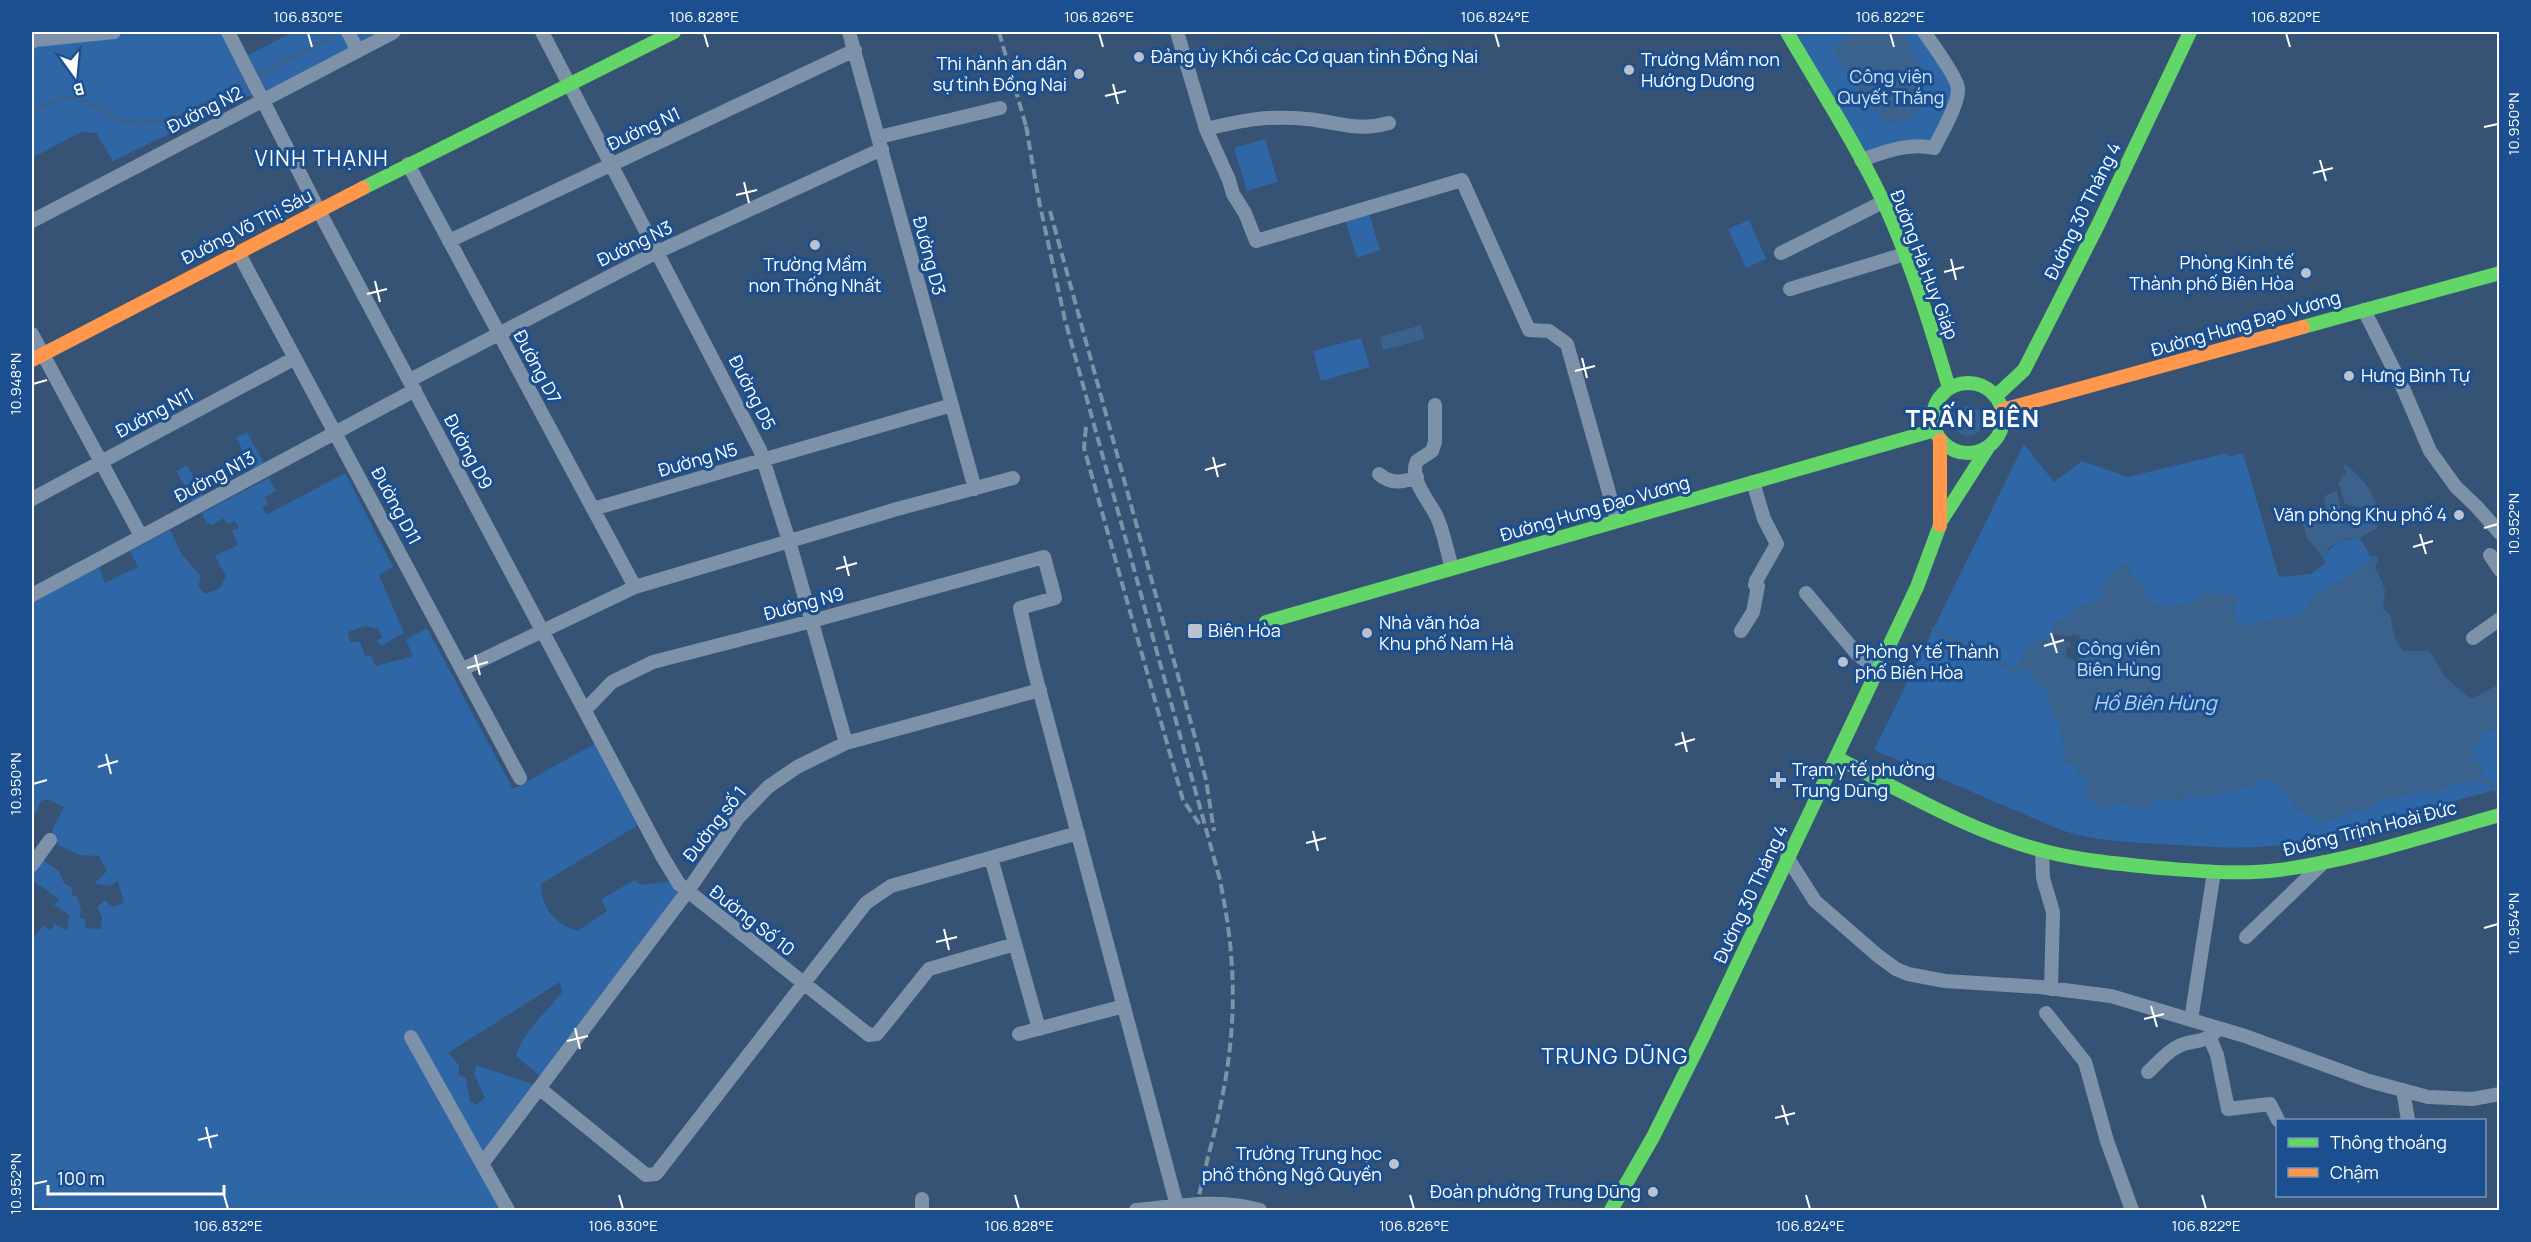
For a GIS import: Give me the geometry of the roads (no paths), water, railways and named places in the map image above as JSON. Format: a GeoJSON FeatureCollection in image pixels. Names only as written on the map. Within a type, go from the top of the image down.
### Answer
{"type":"FeatureCollection","features":[{"type":"Feature","properties":{"kind":"main road","name":"Đường Võ Thị Sáu"},"geometry":{"type":"LineString","coordinates":[[37,358],[408,164],[674,32]]}},
{"type":"Feature","properties":{"kind":"main road","name":"Đường Hà Huy Giáp"},"geometry":{"type":"LineString","coordinates":[[1787,32],[1883,202],[1905,254],[1949,388]]}},
{"type":"Feature","properties":{"kind":"main road","name":"Đường 30 Tháng 4"},"geometry":{"type":"LineString","coordinates":[[1995,396],[2018,378],[2024,370],[2098,225],[2190,32]]}},
{"type":"Feature","properties":{"kind":"main road","name":"Đường Hưng Đạo Vương"},"geometry":{"type":"LineString","coordinates":[[2002,410],[2499,273]]}},
{"type":"Feature","properties":{"kind":"main road"},"geometry":{"type":"LineString","coordinates":[[1965,383],[1976,384],[1986,388],[1995,396],[2002,410],[2001,430],[1989,446],[1974,453],[1964,453],[1953,450],[1937,435],[1933,418],[1935,407],[1949,388],[1965,383]]}},
{"type":"Feature","properties":{"kind":"main road","name":"Đường 30 Tháng 4"},"geometry":{"type":"LineString","coordinates":[[1937,435],[1941,521]]}},
{"type":"Feature","properties":{"kind":"main road","name":"Đường Hưng Đạo Vương"},"geometry":{"type":"LineString","coordinates":[[1266,621],[1753,482],[1937,435]]}},
{"type":"Feature","properties":{"kind":"main road","name":"Đường 30 Tháng 4"},"geometry":{"type":"LineString","coordinates":[[1611,1210],[1653,1137],[1697,1049],[1787,857],[1879,671],[1917,587],[1941,521],[1989,446]]}},
{"type":"Feature","properties":{"kind":"main road","name":"Đường Trịnh Hoài Đức"},"geometry":{"type":"LineString","coordinates":[[1837,758],[1976,826],[2042,850],[2097,862],[2214,872],[2257,872],[2324,862],[2499,815]]}},
{"type":"Feature","properties":{"kind":"street"},"geometry":{"type":"LineString","coordinates":[[32,42],[36,39],[114,32]]}},
{"type":"Feature","properties":{"kind":"street","name":"Đường D9"},"geometry":{"type":"LineString","coordinates":[[228,32],[319,211],[585,710]]}},
{"type":"Feature","properties":{"kind":"street","name":"Đường N2"},"geometry":{"type":"LineString","coordinates":[[32,221],[260,94],[358,51],[394,32]]}},
{"type":"Feature","properties":{"kind":"street","name":"Đường D5"},"geometry":{"type":"LineString","coordinates":[[542,32],[764,459],[846,743]]}},
{"type":"Feature","properties":{"kind":"street","name":"Đường D3"},"geometry":{"type":"LineString","coordinates":[[849,32],[975,489]]}},
{"type":"Feature","properties":{"kind":"street"},"geometry":{"type":"LineString","coordinates":[[1177,32],[1206,129],[1233,194],[1245,213],[1256,241],[1462,180],[1529,330],[1549,331],[1567,344],[1617,521]]}},
{"type":"Feature","properties":{"kind":"street"},"geometry":{"type":"LineString","coordinates":[[1861,160],[1908,146],[1922,145],[1934,148],[1941,134],[1956,99],[1958,85],[1924,32]]}},
{"type":"Feature","properties":{"kind":"street"},"geometry":{"type":"LineString","coordinates":[[349,33],[358,51]]}},
{"type":"Feature","properties":{"kind":"street","name":"Đường N1"},"geometry":{"type":"LineString","coordinates":[[449,241],[855,50]]}},
{"type":"Feature","properties":{"kind":"street","name":"Đường N3"},"geometry":{"type":"LineString","coordinates":[[412,385],[499,333],[657,252],[880,143],[1000,108]]}},
{"type":"Feature","properties":{"kind":"street"},"geometry":{"type":"LineString","coordinates":[[1206,129],[1251,118],[1273,117],[1307,118],[1369,128],[1389,123]]}},
{"type":"Feature","properties":{"kind":"street","name":"Đường D7"},"geometry":{"type":"LineString","coordinates":[[408,164],[635,587]]}},
{"type":"Feature","properties":{"kind":"street"},"geometry":{"type":"LineString","coordinates":[[1781,253],[1883,202]]}},
{"type":"Feature","properties":{"kind":"street","name":"Đường D11"},"geometry":{"type":"LineString","coordinates":[[238,252],[520,778]]}},
{"type":"Feature","properties":{"kind":"street"},"geometry":{"type":"LineString","coordinates":[[1790,289],[1905,254]]}},
{"type":"Feature","properties":{"kind":"street"},"geometry":{"type":"LineString","coordinates":[[2364,310],[2403,388],[2430,451],[2456,487],[2499,533]]}},
{"type":"Feature","properties":{"kind":"street"},"geometry":{"type":"LineString","coordinates":[[32,334],[37,358],[101,463],[141,536]]}},
{"type":"Feature","properties":{"kind":"street","name":"Đường N11"},"geometry":{"type":"LineString","coordinates":[[32,499],[295,358]]}},
{"type":"Feature","properties":{"kind":"street","name":"Đường N13"},"geometry":{"type":"LineString","coordinates":[[32,595],[336,433],[412,385]]}},
{"type":"Feature","properties":{"kind":"street","name":"Đường N5"},"geometry":{"type":"LineString","coordinates":[[593,509],[952,405]]}},
{"type":"Feature","properties":{"kind":"street"},"geometry":{"type":"LineString","coordinates":[[1435,405],[1435,442],[1432,451],[1414,463],[1427,503],[1436,516],[1452,568]]}},
{"type":"Feature","properties":{"kind":"street"},"geometry":{"type":"LineString","coordinates":[[1379,474],[1384,478],[1400,482],[1417,477]]}},
{"type":"Feature","properties":{"kind":"street"},"geometry":{"type":"LineString","coordinates":[[463,669],[635,587],[1013,478]]}},
{"type":"Feature","properties":{"kind":"street"},"geometry":{"type":"LineString","coordinates":[[1741,631],[1753,612],[1758,586],[1755,585],[1756,581],[1777,544],[1764,519],[1753,482]]}},
{"type":"Feature","properties":{"kind":"street"},"geometry":{"type":"LineString","coordinates":[[2490,555],[2499,570]]}},
{"type":"Feature","properties":{"kind":"street","name":"Đường N9"},"geometry":{"type":"LineString","coordinates":[[585,710],[612,682],[653,662],[1044,557],[1055,598],[1020,608],[1040,690]]}},
{"type":"Feature","properties":{"kind":"street"},"geometry":{"type":"LineString","coordinates":[[1806,593],[1857,654],[1879,671]]}},
{"type":"Feature","properties":{"kind":"street"},"geometry":{"type":"LineString","coordinates":[[2473,638],[2499,619]]}},
{"type":"Feature","properties":{"kind":"street"},"geometry":{"type":"LineString","coordinates":[[1040,690],[1178,1206]]}},
{"type":"Feature","properties":{"kind":"street","name":"Đường số 1"},"geometry":{"type":"LineString","coordinates":[[482,1164],[687,892],[738,818],[768,787],[797,767],[846,743],[1040,690]]}},
{"type":"Feature","properties":{"kind":"street","name":"Đường Số 10"},"geometry":{"type":"LineString","coordinates":[[585,710],[672,874],[687,892],[869,1035],[877,1034],[929,969],[1015,944]]}},
{"type":"Feature","properties":{"kind":"street"},"geometry":{"type":"LineString","coordinates":[[539,1088],[646,1175],[656,1174],[857,911],[876,895],[899,883],[1078,833]]}},
{"type":"Feature","properties":{"kind":"street"},"geometry":{"type":"LineString","coordinates":[[32,865],[50,840]]}},
{"type":"Feature","properties":{"kind":"street"},"geometry":{"type":"LineString","coordinates":[[2042,850],[2043,878],[2053,912],[2051,989]]}},
{"type":"Feature","properties":{"kind":"street"},"geometry":{"type":"LineString","coordinates":[[1787,857],[1815,901],[1896,969],[1908,974],[1945,981],[2111,996],[2191,1020],[2214,1033],[2368,1081],[2428,1097],[2472,1099],[2499,1094]]}},
{"type":"Feature","properties":{"kind":"street"},"geometry":{"type":"LineString","coordinates":[[991,858],[1039,1029]]}},
{"type":"Feature","properties":{"kind":"street"},"geometry":{"type":"LineString","coordinates":[[2246,937],[2324,862]]}},
{"type":"Feature","properties":{"kind":"street"},"geometry":{"type":"LineString","coordinates":[[2191,1020],[2214,872]]}},
{"type":"Feature","properties":{"kind":"street"},"geometry":{"type":"LineString","coordinates":[[1019,1034],[1124,1006]]}},
{"type":"Feature","properties":{"kind":"street"},"geometry":{"type":"LineString","coordinates":[[2046,1013],[2085,1062],[2107,1141],[2132,1210]]}},
{"type":"Feature","properties":{"kind":"street"},"geometry":{"type":"LineString","coordinates":[[2148,1072],[2176,1047],[2214,1033]]}},
{"type":"Feature","properties":{"kind":"street"},"geometry":{"type":"LineString","coordinates":[[2214,1033],[2228,1108],[2271,1104],[2278,1119]]}},
{"type":"Feature","properties":{"kind":"street"},"geometry":{"type":"LineString","coordinates":[[411,1037],[508,1210]]}},
{"type":"Feature","properties":{"kind":"street"},"geometry":{"type":"LineString","coordinates":[[2403,1090],[2408,1119]]}},
{"type":"Feature","properties":{"kind":"street"},"geometry":{"type":"LineString","coordinates":[[1136,1210],[1227,1204],[1260,1210]]}},
{"type":"Feature","properties":{"kind":"water"},"geometry":{"type":"Polygon","coordinates":[[[1848,32],[1903,32],[1926,79],[1918,83],[1921,102],[1914,117],[1887,124],[1883,122],[1879,112],[1869,110],[1859,93],[1855,78],[1836,56],[1834,46],[1846,40],[1848,32]]]}},
{"type":"Feature","properties":{"kind":"water"},"geometry":{"type":"Polygon","coordinates":[[[1421,325],[1425,339],[1383,350],[1380,337],[1421,325]]]}},
{"type":"Feature","properties":{"kind":"water"},"geometry":{"type":"Polygon","coordinates":[[[1968,406],[1979,410],[1983,421],[1979,432],[1968,436],[1957,432],[1953,421],[1957,410],[1968,406]]]}},
{"type":"Feature","properties":{"kind":"water"},"geometry":{"type":"Polygon","coordinates":[[[2342,462],[2365,483],[2379,511],[2345,504],[2338,482],[2341,481],[2340,476],[2346,474],[2342,462]]]}},
{"type":"Feature","properties":{"kind":"water"},"geometry":{"type":"Polygon","coordinates":[[[2337,491],[2342,515],[2349,517],[2354,510],[2379,514],[2377,528],[2360,538],[2348,538],[2330,547],[2323,558],[2307,538],[2300,514],[2326,507],[2324,498],[2326,495],[2337,491]]]}},
{"type":"Feature","properties":{"kind":"water","name":"Hồ Biên Hùng"},"geometry":{"type":"Polygon","coordinates":[[[2376,556],[2378,559],[2375,569],[2383,585],[2383,609],[2390,615],[2395,638],[2403,651],[2429,651],[2445,677],[2470,698],[2499,686],[2499,729],[2483,732],[2482,738],[2472,747],[2477,755],[2472,758],[2471,762],[2481,762],[2484,768],[2483,775],[2476,781],[2450,786],[2432,793],[2419,791],[2403,797],[2384,799],[2363,810],[2352,811],[2319,825],[2317,818],[2294,808],[2288,792],[2263,778],[2252,786],[2216,794],[2211,798],[2208,796],[2201,800],[2195,793],[2183,800],[2157,799],[2142,809],[2134,808],[2128,803],[2121,803],[2105,809],[2096,805],[2085,795],[2088,780],[2085,776],[2077,775],[2077,764],[2064,762],[2065,748],[2060,735],[2062,725],[2056,721],[2052,708],[2046,702],[2048,691],[2043,685],[2034,682],[2029,669],[2014,670],[2031,642],[2050,639],[2054,622],[2069,618],[2077,608],[2101,598],[2104,594],[2103,587],[2120,565],[2128,565],[2132,576],[2147,588],[2144,598],[2158,605],[2168,607],[2190,603],[2206,593],[2236,595],[2238,599],[2233,607],[2236,621],[2248,627],[2264,620],[2296,616],[2303,612],[2314,595],[2350,575],[2376,556]]]}},
{"type":"Feature","properties":{"kind":"waterway"},"geometry":{"type":"LineString","coordinates":[[255,77],[340,32]]}},
{"type":"Feature","properties":{"kind":"waterway"},"geometry":{"type":"LineString","coordinates":[[32,111],[59,100],[76,98],[91,103],[127,122],[165,120],[194,109],[248,80]]}},
{"type":"Feature","properties":{"kind":"waterway"},"geometry":{"type":"LineString","coordinates":[[1933,629],[2014,670]]}},
{"type":"Feature","properties":{"kind":"waterway"},"geometry":{"type":"LineString","coordinates":[[2479,780],[2492,784],[2500,798]]}},
{"type":"Feature","properties":{"kind":"railway"},"geometry":{"type":"LineString","coordinates":[[999,32],[1028,133]]}},
{"type":"Feature","properties":{"kind":"railway"},"geometry":{"type":"LineString","coordinates":[[1026,126],[1039,201],[1065,320],[1219,876],[1226,913],[1233,982],[1230,1048],[1218,1117],[1194,1210]]}},
{"type":"Feature","properties":{"kind":"railway"},"geometry":{"type":"LineString","coordinates":[[1050,211],[1196,741],[1206,780],[1214,831]]}},
{"type":"Feature","properties":{"kind":"railway"},"geometry":{"type":"LineString","coordinates":[[1086,427],[1084,448],[1183,800],[1200,825]]}},
{"type":"Feature","properties":{"kind":"place","name":"Đảng ủy Khối các Cơ quan tỉnh Đồng Nai"},"geometry":{"type":"Point","coordinates":[1139,57]}},
{"type":"Feature","properties":{"kind":"place","name":"Trường Mầm non Hướng Dương"},"geometry":{"type":"Point","coordinates":[1629,70]}},
{"type":"Feature","properties":{"kind":"place","name":"Thi hành án dân sự tỉnh Đồng Nai"},"geometry":{"type":"Point","coordinates":[1079,74]}},
{"type":"Feature","properties":{"kind":"place","name":"Trường Mầm non Thống Nhất"},"geometry":{"type":"Point","coordinates":[815,245]}},
{"type":"Feature","properties":{"kind":"place","name":"Phòng Kinh tế Thành phố Biên Hòa"},"geometry":{"type":"Point","coordinates":[2306,273]}},
{"type":"Feature","properties":{"kind":"place","name":"Hưng Bình Tự"},"geometry":{"type":"Point","coordinates":[2349,376]}},
{"type":"Feature","properties":{"kind":"place","name":"Văn phòng Khu phố 4"},"geometry":{"type":"Point","coordinates":[2459,515]}},
{"type":"Feature","properties":{"kind":"place","name":"Biên Hòa"},"geometry":{"type":"Point","coordinates":[1195,631]}},
{"type":"Feature","properties":{"kind":"place","name":"Nhà văn hóa Khu phố Nam Hà"},"geometry":{"type":"Point","coordinates":[1367,633]}},
{"type":"Feature","properties":{"kind":"place","name":"Phòng Y tế Thành phố Biên Hòa"},"geometry":{"type":"Point","coordinates":[1843,662]}},
{"type":"Feature","properties":{"kind":"place","name":"Trạm y tế phường Trung Dũng"},"geometry":{"type":"Point","coordinates":[1778,780]}},
{"type":"Feature","properties":{"kind":"place","name":"Trường Trung học phổ thông Ngô Quyền"},"geometry":{"type":"Point","coordinates":[1394,1164]}},
{"type":"Feature","properties":{"kind":"place","name":"Đoàn phường Trung Dũng"},"geometry":{"type":"Point","coordinates":[1653,1192]}},
{"type":"Feature","properties":{"kind":"district","name":"VINH THẠNH"},"geometry":{"type":"Point","coordinates":[322,159]}},
{"type":"Feature","properties":{"kind":"district","name":"TRẤN BIÊN"},"geometry":{"type":"Point","coordinates":[1973,419]}},
{"type":"Feature","properties":{"kind":"district","name":"TRUNG DŨNG"},"geometry":{"type":"Point","coordinates":[1615,1057]}},
{"type":"Feature","properties":{"kind":"park label","name":"Công viên Quyết Thắng"},"geometry":{"type":"Point","coordinates":[1891,88]}},
{"type":"Feature","properties":{"kind":"park label","name":"Công viên Biên Hùng"},"geometry":{"type":"Point","coordinates":[2119,659]}}]}
